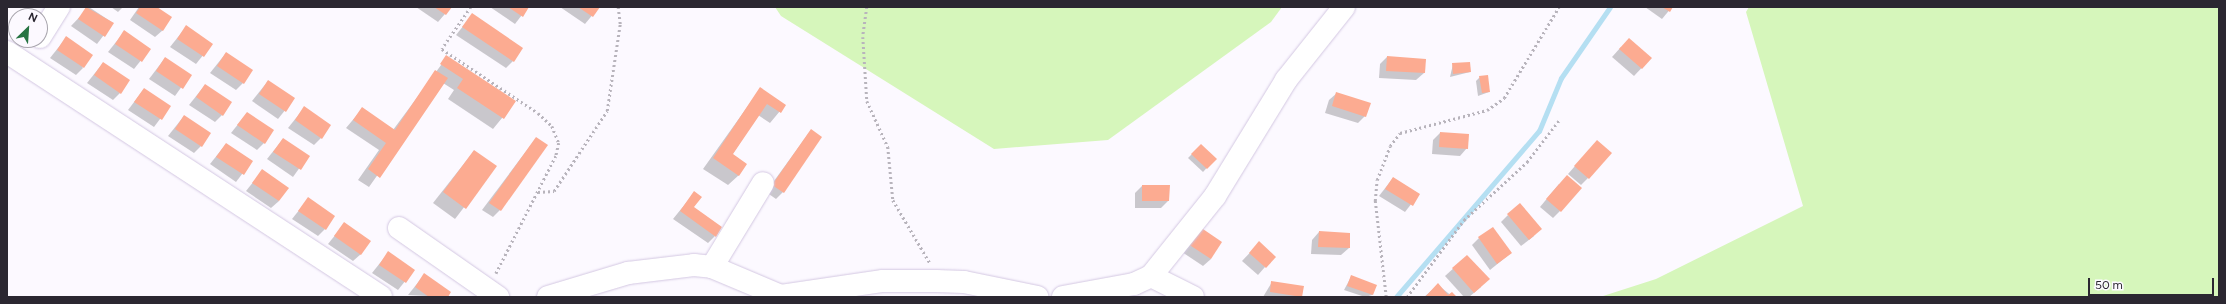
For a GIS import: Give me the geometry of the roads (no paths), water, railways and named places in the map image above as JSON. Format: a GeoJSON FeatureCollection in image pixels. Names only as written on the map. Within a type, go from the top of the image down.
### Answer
{"type":"FeatureCollection","features":[{"type":"Feature","properties":{"kind":"street"},"geometry":{"type":"LineString","coordinates":[[48,24],[58,7]]}},
{"type":"Feature","properties":{"kind":"street"},"geometry":{"type":"LineString","coordinates":[[1062,297],[1134,284],[1151,276],[1215,196],[1286,80],[1344,7]]}},
{"type":"Feature","properties":{"kind":"street"},"geometry":{"type":"LineString","coordinates":[[27,62],[34,48]]}},
{"type":"Feature","properties":{"kind":"street"},"geometry":{"type":"LineString","coordinates":[[7,52],[27,62],[382,297]]}},
{"type":"Feature","properties":{"kind":"street"},"geometry":{"type":"LineString","coordinates":[[712,267],[763,183]]}},
{"type":"Feature","properties":{"kind":"street"},"geometry":{"type":"LineString","coordinates":[[399,228],[493,293]]}},
{"type":"Feature","properties":{"kind":"street"},"geometry":{"type":"LineString","coordinates":[[548,297],[628,272],[694,265],[712,267],[781,296],[883,281],[936,280],[964,282],[1037,297]]}},
{"type":"Feature","properties":{"kind":"street"},"geometry":{"type":"LineString","coordinates":[[1151,276],[1193,297]]}},
{"type":"Feature","properties":{"kind":"waterway"},"geometry":{"type":"LineString","coordinates":[[1396,297],[1539,131],[1561,78],[1610,7]]}}]}
